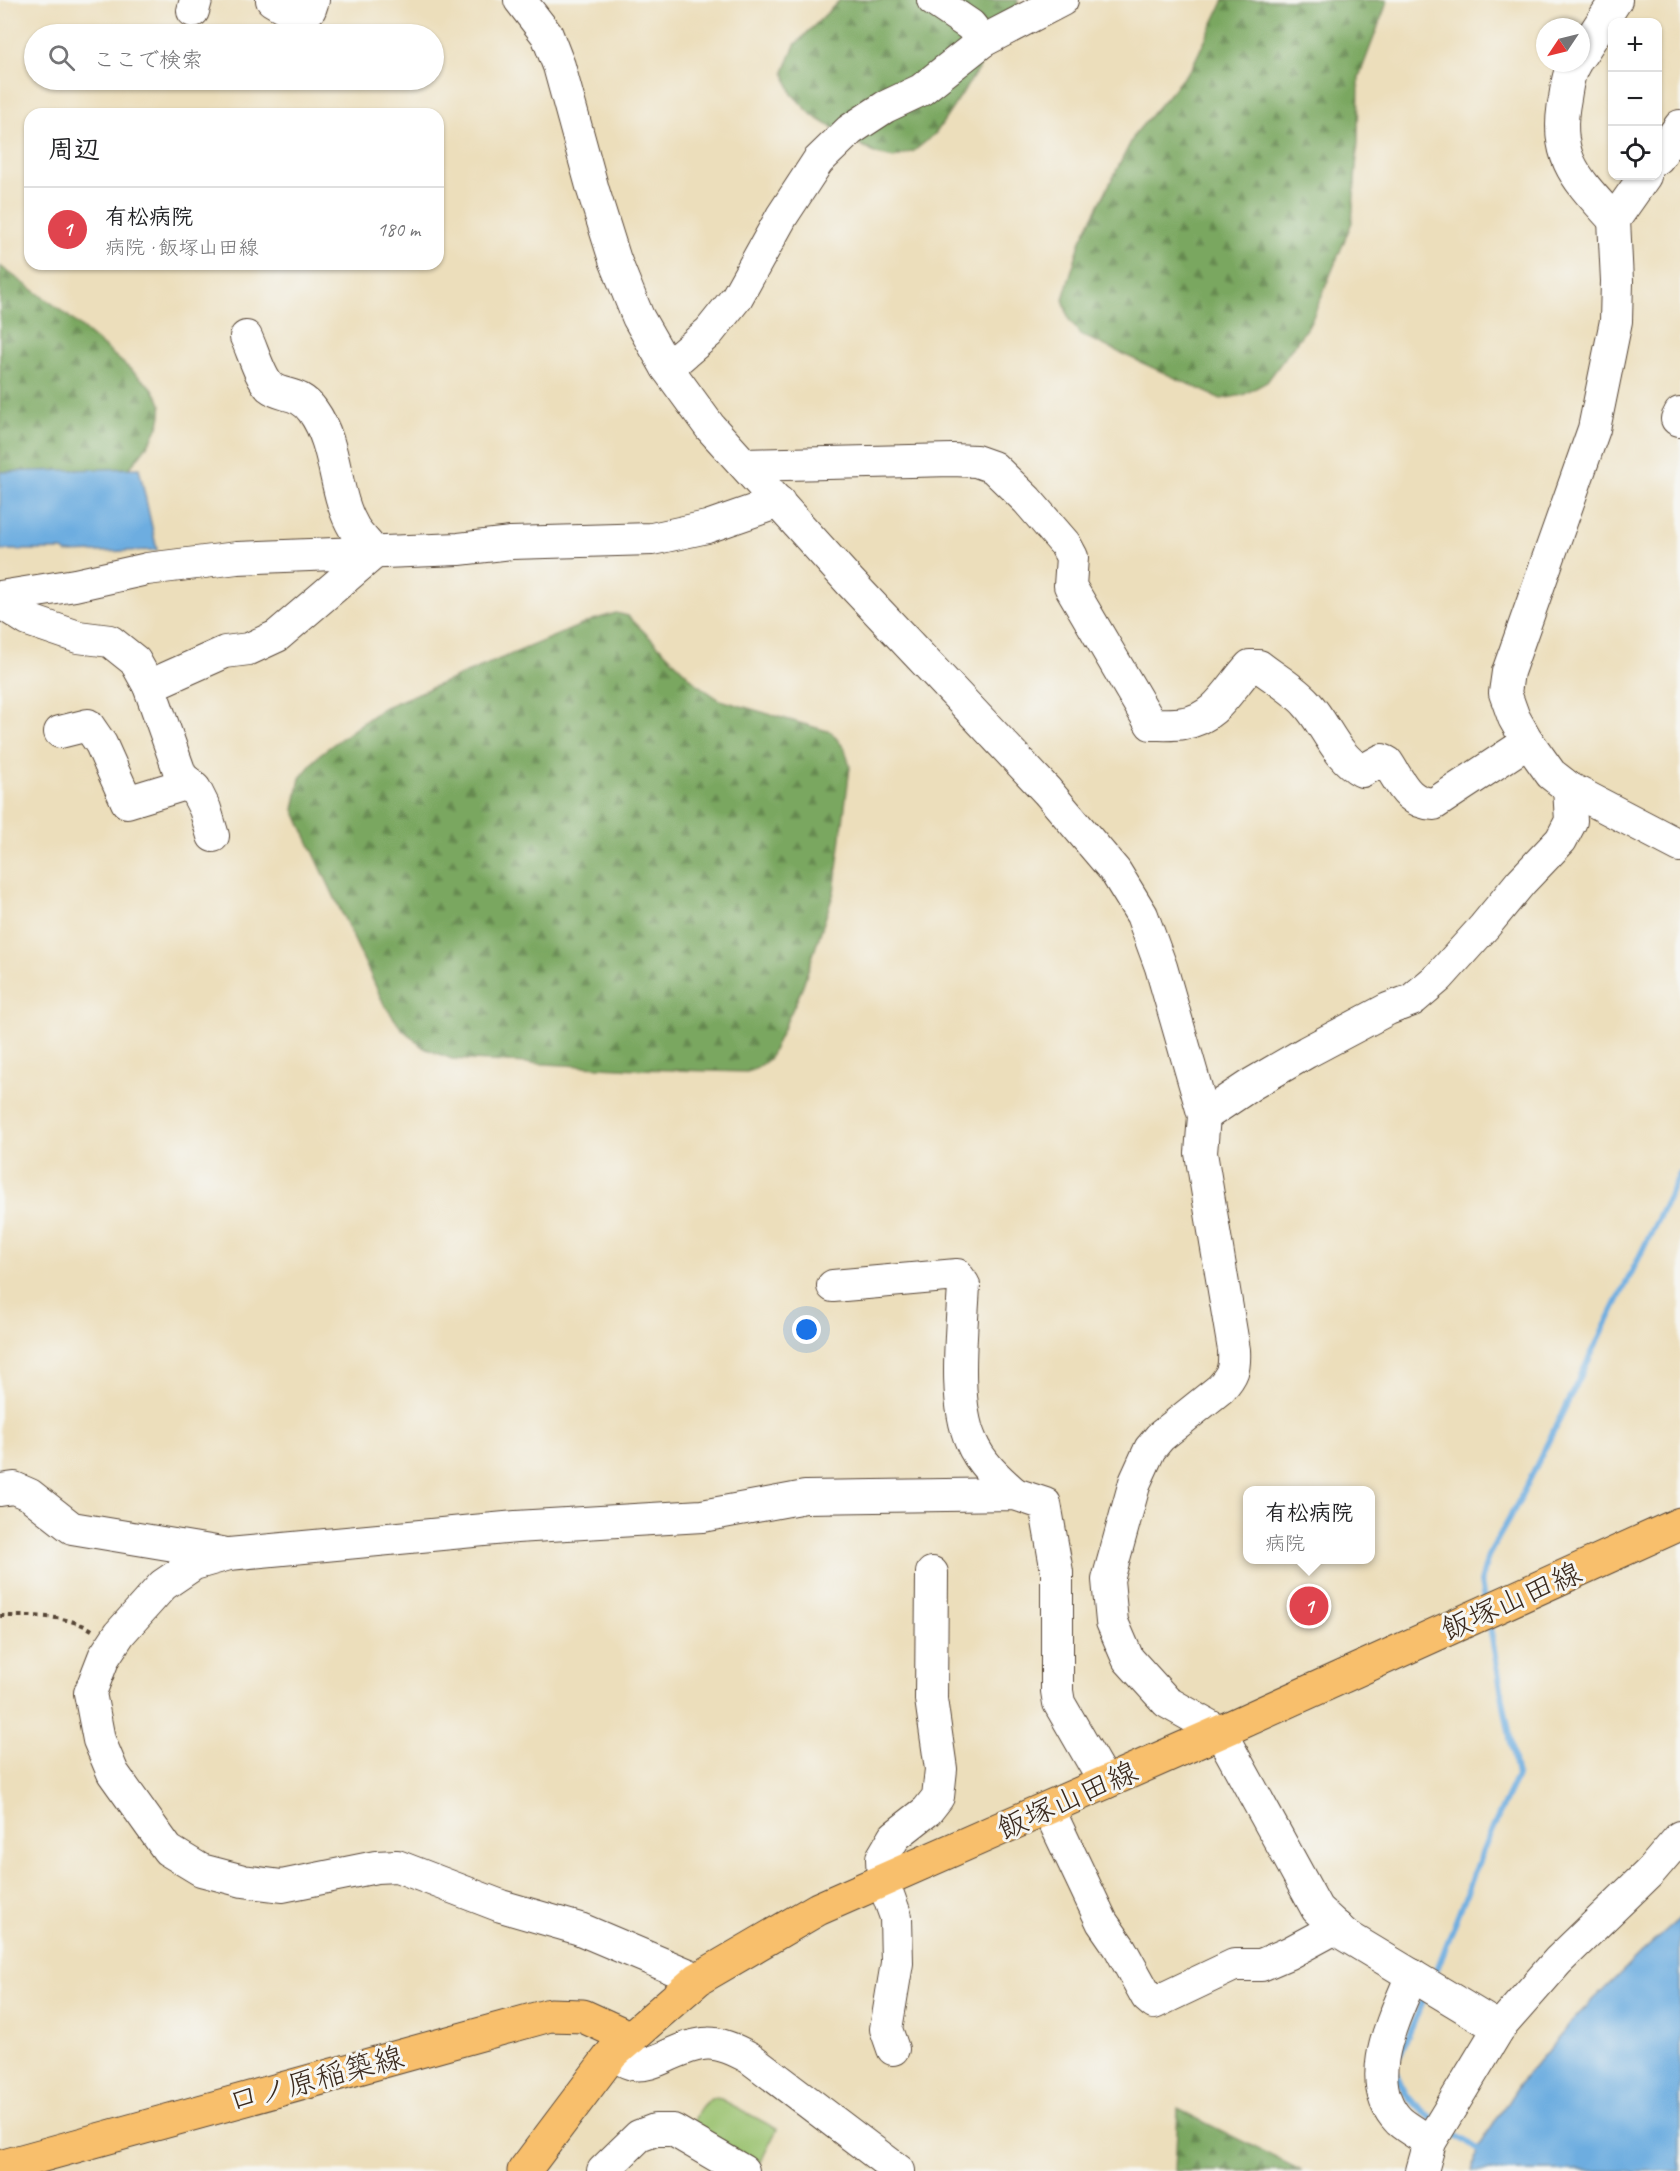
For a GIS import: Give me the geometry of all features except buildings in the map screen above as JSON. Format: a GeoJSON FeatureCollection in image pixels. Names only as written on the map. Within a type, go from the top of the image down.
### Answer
{"type":"FeatureCollection","features":[{"type":"Feature","properties":{"kind":"main road","name":"飯塚山田線"},"geometry":{"type":"LineString","coordinates":[[524,2171],[622,2046],[698,1979],[818,1909],[1220,1732],[1680,1524]]}},
{"type":"Feature","properties":{"kind":"main road","name":"口ノ原稲築線"},"geometry":{"type":"LineString","coordinates":[[0,2167],[550,2014],[583,2016],[622,2046]]}},
{"type":"Feature","properties":{"kind":"street"},"geometry":{"type":"LineString","coordinates":[[272,0],[299,13],[310,9],[313,0]]}},
{"type":"Feature","properties":{"kind":"street"},"geometry":{"type":"LineString","coordinates":[[520,0],[547,35],[615,260],[638,316],[667,368],[710,427],[850,582],[1047,792],[1115,871],[1142,915],[1161,967],[1204,1116],[1201,1153],[1235,1367],[1220,1389],[1160,1437],[1150,1449],[1135,1482],[1108,1580],[1112,1622],[1128,1659],[1167,1702],[1220,1732],[1317,1909],[1345,1935],[1499,2028]]}},
{"type":"Feature","properties":{"kind":"street"},"geometry":{"type":"LineString","coordinates":[[933,0],[977,22]]}},
{"type":"Feature","properties":{"kind":"street"},"geometry":{"type":"LineString","coordinates":[[667,368],[709,332],[737,297],[782,216],[818,161],[850,130],[885,107],[921,90],[977,22],[1062,0]]}},
{"type":"Feature","properties":{"kind":"street"},"geometry":{"type":"LineString","coordinates":[[1590,40],[1617,0]]}},
{"type":"Feature","properties":{"kind":"street"},"geometry":{"type":"LineString","coordinates":[[1570,72],[1562,115],[1564,152],[1579,181],[1614,220]]}},
{"type":"Feature","properties":{"kind":"street"},"geometry":{"type":"LineString","coordinates":[[1662,152],[1680,126]]}},
{"type":"Feature","properties":{"kind":"street"},"geometry":{"type":"LineString","coordinates":[[1642,180],[1614,220],[1616,321],[1594,429],[1508,672],[1505,693],[1514,718],[1551,774],[1569,788],[1680,846]]}},
{"type":"Feature","properties":{"kind":"street"},"geometry":{"type":"LineString","coordinates":[[246,337],[271,388],[297,396],[312,409],[328,437],[346,511],[354,528],[374,553]]}},
{"type":"Feature","properties":{"kind":"street"},"geometry":{"type":"LineString","coordinates":[[1680,413],[1677,419],[1680,420]]}},
{"type":"Feature","properties":{"kind":"street"},"geometry":{"type":"LineString","coordinates":[[745,465],[952,460],[976,461],[993,467],[1027,500],[1065,544],[1072,556],[1070,586],[1151,724],[1185,723],[1200,718],[1224,698],[1250,666],[1259,666],[1307,703],[1341,754],[1352,766],[1362,771],[1382,760],[1388,762],[1412,798],[1422,803],[1434,804],[1528,742]]}},
{"type":"Feature","properties":{"kind":"street"},"geometry":{"type":"LineString","coordinates":[[0,597],[75,585],[147,569],[237,558],[459,549],[511,543],[652,539],[707,527],[779,502]]}},
{"type":"Feature","properties":{"kind":"street"},"geometry":{"type":"LineString","coordinates":[[149,686],[225,652],[249,649],[277,636],[374,553]]}},
{"type":"Feature","properties":{"kind":"street"},"geometry":{"type":"LineString","coordinates":[[0,602],[28,620],[78,637],[110,641],[135,661],[149,686],[182,776],[195,789],[205,809],[213,836]]}},
{"type":"Feature","properties":{"kind":"street"},"geometry":{"type":"LineString","coordinates":[[60,732],[88,725],[101,744],[127,802],[189,783]]}},
{"type":"Feature","properties":{"kind":"street"},"geometry":{"type":"LineString","coordinates":[[1204,1116],[1252,1084],[1307,1052],[1412,1000],[1439,978],[1521,882],[1561,840],[1571,821],[1569,788]]}},
{"type":"Feature","properties":{"kind":"street"},"geometry":{"type":"LineString","coordinates":[[833,1286],[957,1275],[964,1285],[961,1377],[964,1411],[970,1440],[982,1461],[1015,1494]]}},
{"type":"Feature","properties":{"kind":"street"},"geometry":{"type":"LineString","coordinates":[[0,1490],[14,1488],[30,1495],[72,1528],[229,1554]]}},
{"type":"Feature","properties":{"kind":"street"},"geometry":{"type":"LineString","coordinates":[[698,1979],[580,1929],[501,1906],[397,1866],[376,1867],[282,1886],[243,1881],[201,1870],[168,1850],[113,1773],[99,1740],[90,1693],[104,1657],[163,1584],[194,1564],[229,1554],[516,1527],[702,1515],[805,1497],[1015,1494],[1045,1504],[1057,1572],[1057,1691],[1059,1703],[1104,1783]]}},
{"type":"Feature","properties":{"kind":"street"},"geometry":{"type":"LineString","coordinates":[[893,2049],[886,2029],[897,1963],[896,1917],[883,1881],[882,1858],[896,1836],[927,1811],[938,1797],[941,1769],[931,1700],[932,1573]]}},
{"type":"Feature","properties":{"kind":"street"},"geometry":{"type":"LineString","coordinates":[[1048,1808],[1102,1922],[1120,1948],[1147,1997],[1154,2003],[1234,1965],[1261,1965],[1289,1953],[1336,1927]]}},
{"type":"Feature","properties":{"kind":"street"},"geometry":{"type":"LineString","coordinates":[[1423,1982],[1398,2009],[1383,2056],[1381,2081],[1384,2096],[1426,2157],[1499,2028],[1558,1961],[1650,1872],[1680,1837]]}},
{"type":"Feature","properties":{"kind":"street"},"geometry":{"type":"LineString","coordinates":[[622,2046],[633,2064],[654,2062],[687,2047],[710,2043],[728,2046],[750,2058],[898,2171]]}},
{"type":"Feature","properties":{"kind":"street"},"geometry":{"type":"LineString","coordinates":[[603,2171],[639,2136],[655,2130],[673,2130],[743,2171]]}},
{"type":"Feature","properties":{"kind":"path"},"geometry":{"type":"LineString","coordinates":[[0,1616],[70,1620],[89,1628],[112,1645]]}},
{"type":"Feature","properties":{"kind":"green space"},"geometry":{"type":"Polygon","coordinates":[[[840,0],[1018,0],[1016,12],[936,133],[914,151],[894,158],[876,154],[813,116],[792,94],[784,72],[795,45],[840,0]]]}},
{"type":"Feature","properties":{"kind":"green space"},"geometry":{"type":"Polygon","coordinates":[[[1224,0],[1388,0],[1359,77],[1358,141],[1352,222],[1311,322],[1267,382],[1243,395],[1221,399],[1081,335],[1069,320],[1063,299],[1081,240],[1135,134],[1192,67],[1224,0]]]}},
{"type":"Feature","properties":{"kind":"green space"},"geometry":{"type":"Polygon","coordinates":[[[0,266],[61,310],[151,387],[159,399],[160,420],[156,431],[142,453],[119,480],[0,475],[0,266]]]}},
{"type":"Feature","properties":{"kind":"green space"},"geometry":{"type":"Polygon","coordinates":[[[616,613],[628,616],[698,685],[720,700],[831,732],[845,749],[850,767],[834,892],[801,991],[769,1059],[747,1072],[637,1069],[452,1059],[424,1048],[401,1028],[384,1004],[294,810],[300,778],[320,754],[383,708],[593,620],[616,613]]]}},
{"type":"Feature","properties":{"kind":"green space"},"geometry":{"type":"Polygon","coordinates":[[[713,2098],[721,2099],[777,2129],[757,2169],[691,2131],[701,2107],[713,2098]]]}},
{"type":"Feature","properties":{"kind":"green space"},"geometry":{"type":"Polygon","coordinates":[[[1178,2109],[1302,2171],[1175,2171],[1178,2109]]]}},
{"type":"Feature","properties":{"kind":"water"},"geometry":{"type":"Polygon","coordinates":[[[139,468],[157,550],[67,553],[63,550],[0,550],[0,472],[139,468]]]}},
{"type":"Feature","properties":{"kind":"water"},"geometry":{"type":"Polygon","coordinates":[[[1680,1918],[1680,2171],[1473,2171],[1477,2150],[1520,2083],[1578,2015],[1680,1918]]]}},
{"type":"Feature","properties":{"kind":"waterway"},"geometry":{"type":"LineString","coordinates":[[1484,1600],[1481,1582],[1488,1556],[1519,1501],[1680,1174]]}},
{"type":"Feature","properties":{"kind":"waterway"},"geometry":{"type":"LineString","coordinates":[[1434,1977],[1486,1843],[1517,1776],[1489,1622]]}},
{"type":"Feature","properties":{"kind":"waterway"},"geometry":{"type":"LineString","coordinates":[[1398,2059],[1426,1994]]}},
{"type":"Feature","properties":{"kind":"waterway"},"geometry":{"type":"LineString","coordinates":[[1396,2072],[1410,2099],[1433,2119]]}},
{"type":"Feature","properties":{"kind":"waterway"},"geometry":{"type":"LineString","coordinates":[[1449,2130],[1482,2153]]}},
{"type":"Feature","properties":{"kind":"place","name":"有松病院"},"geometry":{"type":"Point","coordinates":[1309,1606]}}]}
